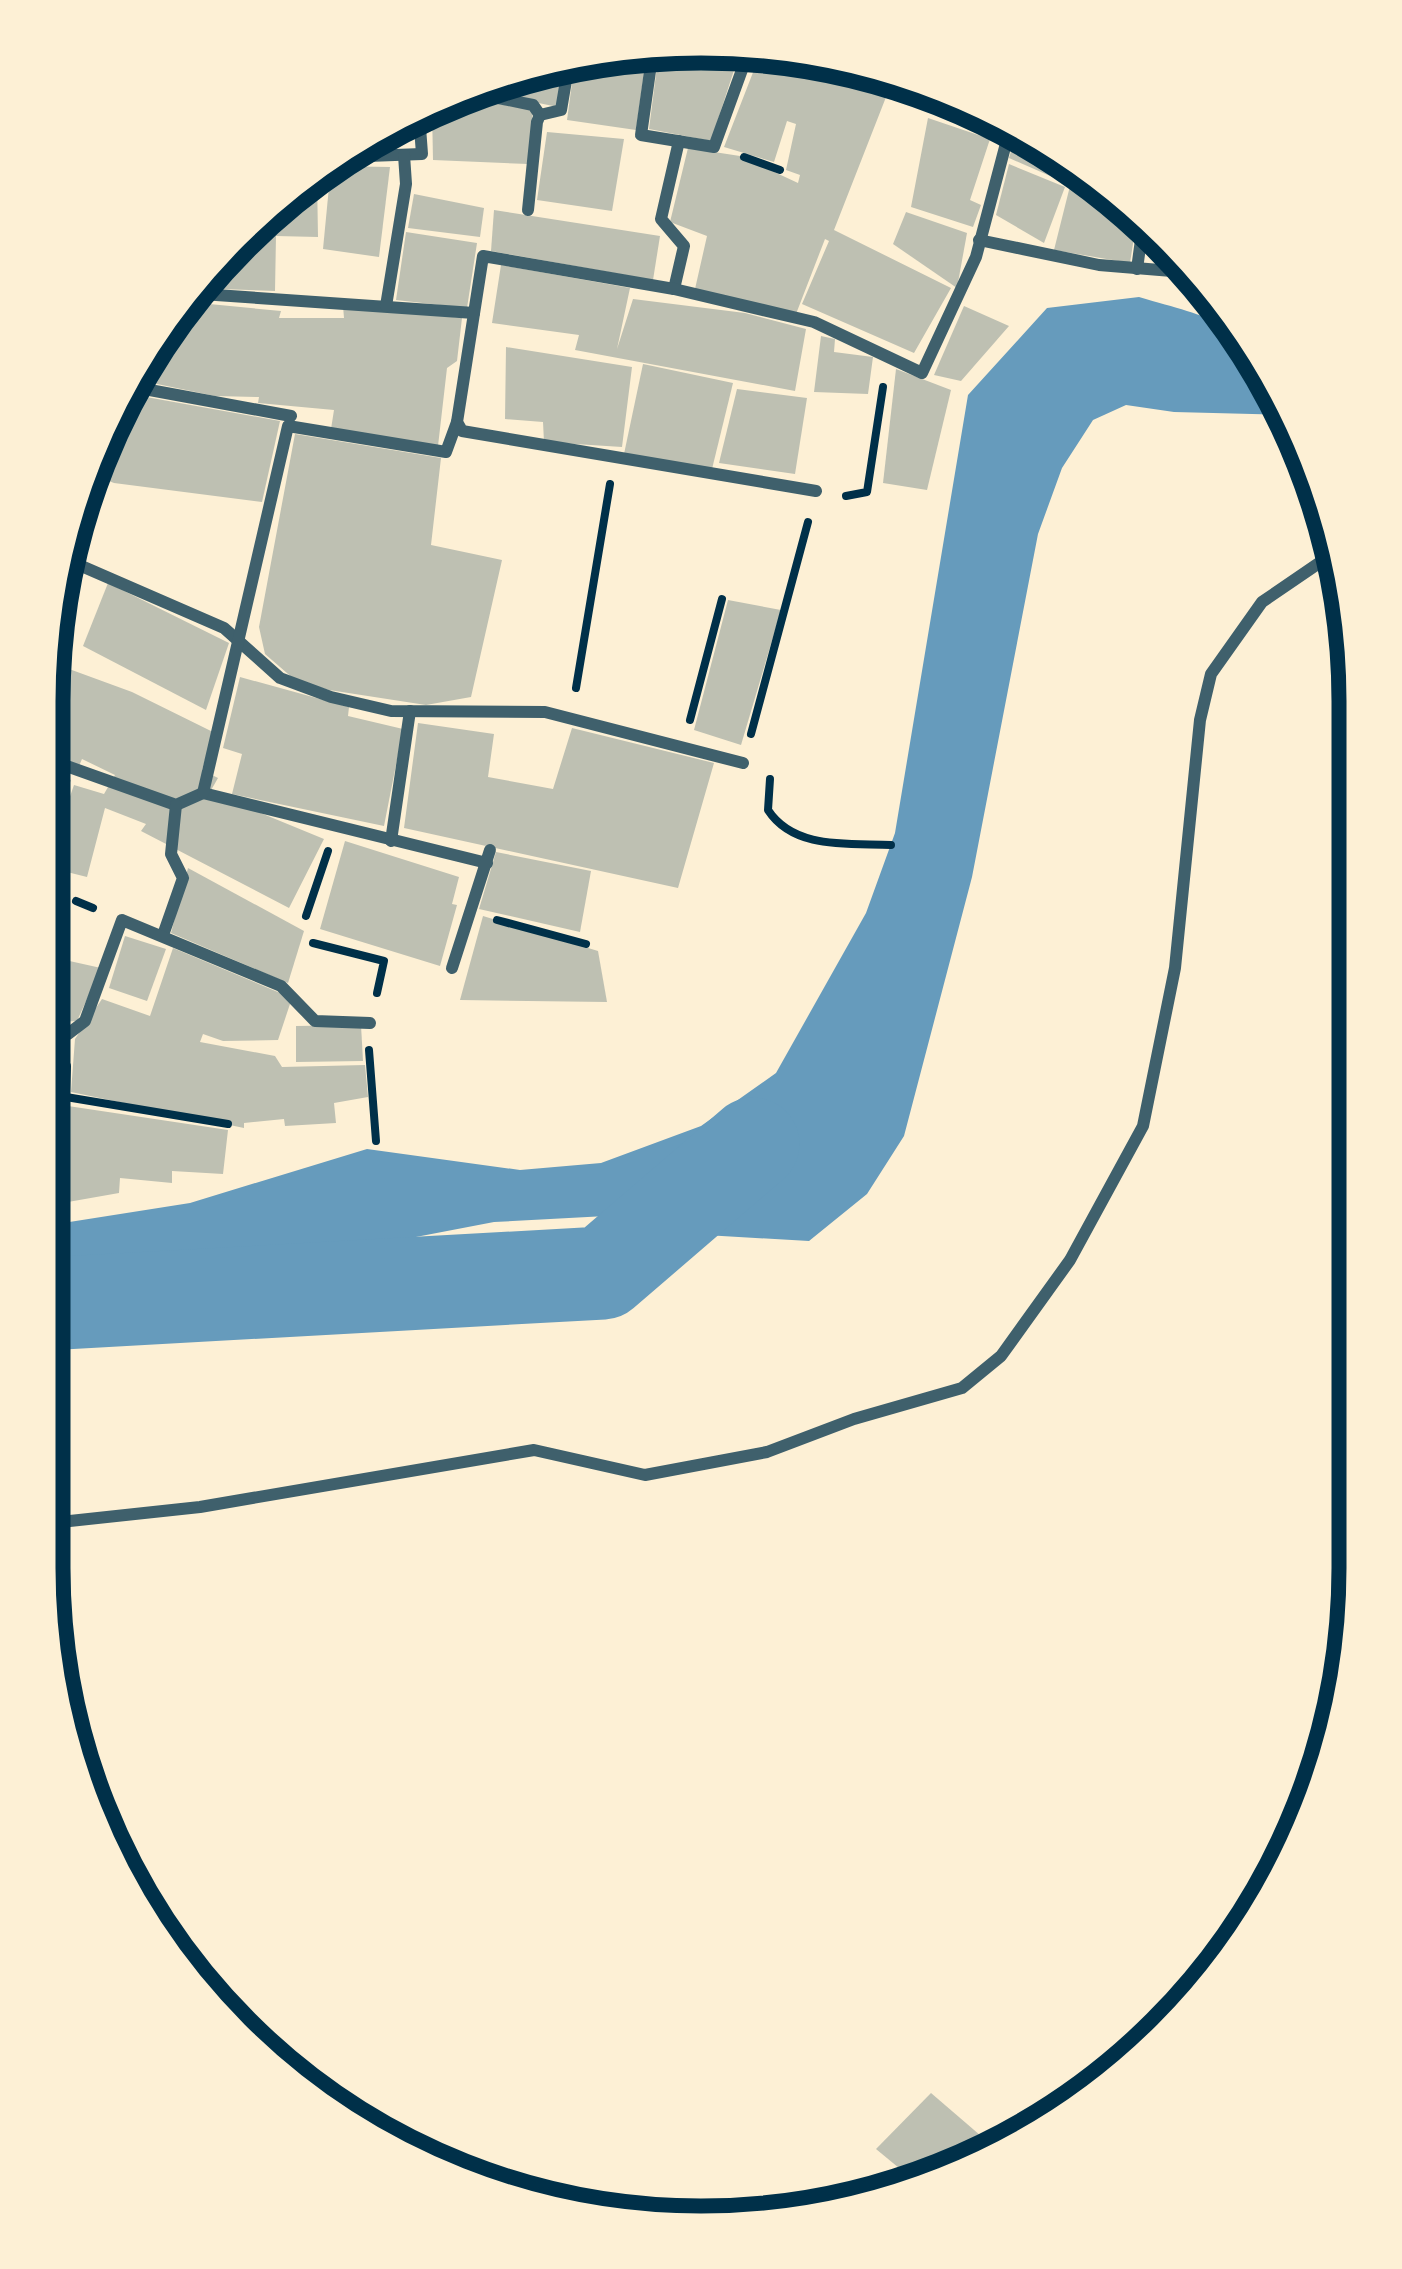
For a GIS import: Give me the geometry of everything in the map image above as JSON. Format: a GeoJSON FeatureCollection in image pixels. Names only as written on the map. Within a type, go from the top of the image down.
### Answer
{"type":"FeatureCollection","features":[{"type":"Feature","properties":{"kind":"street"},"geometry":{"type":"LineString","coordinates":[[650,65],[641,135],[714,147],[744,64]]}},
{"type":"Feature","properties":{"kind":"street"},"geometry":{"type":"LineString","coordinates":[[540,115],[561,110],[567,78]]}},
{"type":"Feature","properties":{"kind":"street"},"geometry":{"type":"LineString","coordinates":[[495,97],[533,105],[540,115],[528,210]]}},
{"type":"Feature","properties":{"kind":"street"},"geometry":{"type":"LineString","coordinates":[[370,156],[422,154],[420,129]]}},
{"type":"Feature","properties":{"kind":"street"},"geometry":{"type":"LineString","coordinates":[[674,289],[684,246],[661,219],[679,141]]}},
{"type":"Feature","properties":{"kind":"street"},"geometry":{"type":"LineString","coordinates":[[203,793],[288,426],[446,452],[457,422],[483,256],[674,289],[814,322],[922,373],[962,294],[1006,141]]}},
{"type":"Feature","properties":{"kind":"street"},"geometry":{"type":"LineString","coordinates":[[386,306],[406,184],[404,155]]}},
{"type":"Feature","properties":{"kind":"street"},"geometry":{"type":"LineString","coordinates":[[1137,269],[1141,239]]}},
{"type":"Feature","properties":{"kind":"street"},"geometry":{"type":"LineString","coordinates":[[979,240],[1173,271]]}},
{"type":"Feature","properties":{"kind":"street"},"geometry":{"type":"LineString","coordinates":[[210,294],[474,313]]}},
{"type":"Feature","properties":{"kind":"street"},"geometry":{"type":"LineString","coordinates":[[144,389],[291,416]]}},
{"type":"Feature","properties":{"kind":"street"},"geometry":{"type":"LineString","coordinates":[[457,422],[470,434],[816,491]]}},
{"type":"Feature","properties":{"kind":"street"},"geometry":{"type":"LineString","coordinates":[[63,1522],[200,1507],[533,1450],[646,1475],[767,1452],[854,1419],[962,1388],[1001,1356],[1070,1260],[1143,1126],[1175,968],[1200,720],[1211,674],[1262,602],[1323,561]]}},
{"type":"Feature","properties":{"kind":"street"},"geometry":{"type":"LineString","coordinates":[[78,565],[224,628],[280,678],[331,698],[410,711],[545,712],[743,763]]}},
{"type":"Feature","properties":{"kind":"street"},"geometry":{"type":"LineString","coordinates":[[391,841],[410,711]]}},
{"type":"Feature","properties":{"kind":"street"},"geometry":{"type":"LineString","coordinates":[[63,765],[176,806],[203,793],[391,841],[489,856],[452,968]]}},
{"type":"Feature","properties":{"kind":"street"},"geometry":{"type":"LineString","coordinates":[[163,935],[183,878],[171,854],[176,806]]}},
{"type":"Feature","properties":{"kind":"street"},"geometry":{"type":"LineString","coordinates":[[63,1033],[85,1021],[122,920],[281,986],[315,1021],[370,1023]]}},
{"type":"Feature","properties":{"kind":"path"},"geometry":{"type":"LineString","coordinates":[[856,498],[867,492],[888,358]]}},
{"type":"Feature","properties":{"kind":"path"},"geometry":{"type":"LineString","coordinates":[[571,719],[614,460]]}},
{"type":"Feature","properties":{"kind":"path"},"geometry":{"type":"LineString","coordinates":[[816,491],[743,763],[767,774],[768,810],[790,831],[811,841],[891,845]]}},
{"type":"Feature","properties":{"kind":"path"},"geometry":{"type":"LineString","coordinates":[[684,745],[722,599]]}},
{"type":"Feature","properties":{"kind":"path"},"geometry":{"type":"LineString","coordinates":[[306,916],[336,827]]}},
{"type":"Feature","properties":{"kind":"path"},"geometry":{"type":"LineString","coordinates":[[472,913],[586,944]]}},
{"type":"Feature","properties":{"kind":"path"},"geometry":{"type":"LineString","coordinates":[[313,943],[384,961],[370,1023],[376,1141]]}},
{"type":"Feature","properties":{"kind":"path"},"geometry":{"type":"LineString","coordinates":[[63,1176],[68,1034]]}},
{"type":"Feature","properties":{"kind":"path"},"geometry":{"type":"LineString","coordinates":[[66,1096],[228,1124]]}},
{"type":"Feature","properties":{"kind":"water"},"geometry":{"type":"Polygon","coordinates":[[[1139,297],[1212,320],[1271,415],[1174,412],[1126,405],[1093,420],[1062,468],[1038,534],[972,877],[904,1136],[867,1194],[809,1241],[688,1234],[625,1215],[494,1222],[395,1241],[217,1253],[184,1277],[63,1311],[63,1223],[190,1203],[367,1149],[520,1170],[601,1163],[701,1126],[776,1073],[866,913],[895,833],[968,395],[1047,308],[1139,297]]]}},
{"type":"Feature","properties":{"kind":"building"},"geometry":{"type":"Polygon","coordinates":[[[657,64],[736,64],[711,141],[649,129],[657,64]]]}},
{"type":"Feature","properties":{"kind":"building"},"geometry":{"type":"Polygon","coordinates":[[[645,65],[636,130],[567,120],[573,76],[645,65]]]}},
{"type":"Feature","properties":{"kind":"building"},"geometry":{"type":"Polygon","coordinates":[[[756,65],[825,75],[888,92],[834,230],[951,288],[914,353],[802,304],[829,241],[825,239],[796,314],[695,289],[707,236],[670,222],[688,148],[740,156],[798,183],[800,175],[786,170],[796,124],[787,121],[774,162],[724,147],[756,65]]]}},
{"type":"Feature","properties":{"kind":"building"},"geometry":{"type":"Polygon","coordinates":[[[561,79],[558,107],[501,95],[561,79]]]}},
{"type":"Feature","properties":{"kind":"building"},"geometry":{"type":"Polygon","coordinates":[[[485,101],[533,110],[528,164],[433,160],[432,123],[485,101]]]}},
{"type":"Feature","properties":{"kind":"building"},"geometry":{"type":"Polygon","coordinates":[[[928,118],[990,139],[970,200],[981,205],[973,227],[911,207],[928,118]]]}},
{"type":"Feature","properties":{"kind":"building"},"geometry":{"type":"Polygon","coordinates":[[[547,132],[624,139],[612,211],[537,200],[547,132]]]}},
{"type":"Feature","properties":{"kind":"building"},"geometry":{"type":"Polygon","coordinates":[[[1013,144],[1066,183],[1009,158],[1013,144]]]}},
{"type":"Feature","properties":{"kind":"building"},"geometry":{"type":"Polygon","coordinates":[[[1009,164],[1065,187],[1044,243],[996,215],[1009,164]]]}},
{"type":"Feature","properties":{"kind":"building"},"geometry":{"type":"Polygon","coordinates":[[[354,166],[390,167],[379,257],[323,249],[329,183],[354,166]]]}},
{"type":"Feature","properties":{"kind":"building"},"geometry":{"type":"Polygon","coordinates":[[[1071,182],[1135,233],[1130,263],[1054,250],[1071,182]]]}},
{"type":"Feature","properties":{"kind":"building"},"geometry":{"type":"Polygon","coordinates":[[[317,192],[318,237],[276,236],[275,291],[214,289],[280,221],[317,192]]]}},
{"type":"Feature","properties":{"kind":"building"},"geometry":{"type":"Polygon","coordinates":[[[414,194],[484,208],[480,237],[408,228],[414,194]]]}},
{"type":"Feature","properties":{"kind":"building"},"geometry":{"type":"Polygon","coordinates":[[[494,210],[660,236],[653,280],[491,251],[494,210]]]}},
{"type":"Feature","properties":{"kind":"building"},"geometry":{"type":"Polygon","coordinates":[[[906,212],[967,233],[957,288],[893,244],[906,212]]]}},
{"type":"Feature","properties":{"kind":"building"},"geometry":{"type":"Polygon","coordinates":[[[406,232],[477,243],[467,308],[396,300],[406,232]]]}},
{"type":"Feature","properties":{"kind":"building"},"geometry":{"type":"Polygon","coordinates":[[[501,265],[630,288],[617,349],[633,299],[745,313],[806,329],[795,391],[575,350],[579,335],[492,323],[501,265]]]}},
{"type":"Feature","properties":{"kind":"building"},"geometry":{"type":"Polygon","coordinates":[[[203,303],[281,311],[279,318],[344,318],[343,306],[462,318],[457,361],[447,368],[438,446],[331,429],[334,410],[258,403],[259,397],[215,396],[148,382],[203,303]]]}},
{"type":"Feature","properties":{"kind":"building"},"geometry":{"type":"Polygon","coordinates":[[[964,306],[1009,326],[961,381],[934,375],[964,306]]]}},
{"type":"Feature","properties":{"kind":"building"},"geometry":{"type":"Polygon","coordinates":[[[821,336],[835,339],[834,352],[873,357],[868,394],[814,392],[821,336]]]}},
{"type":"Feature","properties":{"kind":"building"},"geometry":{"type":"Polygon","coordinates":[[[506,347],[632,367],[622,447],[544,442],[543,422],[505,419],[506,347]]]}},
{"type":"Feature","properties":{"kind":"building"},"geometry":{"type":"Polygon","coordinates":[[[643,364],[733,383],[712,469],[624,454],[643,364]]]}},
{"type":"Feature","properties":{"kind":"building"},"geometry":{"type":"Polygon","coordinates":[[[896,369],[951,390],[927,490],[883,483],[896,369]]]}},
{"type":"Feature","properties":{"kind":"building"},"geometry":{"type":"Polygon","coordinates":[[[737,389],[807,398],[795,474],[719,463],[737,389]]]}},
{"type":"Feature","properties":{"kind":"building"},"geometry":{"type":"Polygon","coordinates":[[[141,396],[280,421],[262,502],[104,479],[141,396]]]}},
{"type":"Feature","properties":{"kind":"building"},"geometry":{"type":"Polygon","coordinates":[[[295,434],[441,458],[431,545],[502,560],[471,697],[426,705],[329,690],[295,680],[265,654],[259,627],[295,434]]]}},
{"type":"Feature","properties":{"kind":"building"},"geometry":{"type":"Polygon","coordinates":[[[108,583],[229,643],[206,710],[83,646],[108,583]]]}},
{"type":"Feature","properties":{"kind":"building"},"geometry":{"type":"Polygon","coordinates":[[[728,600],[781,610],[741,745],[694,730],[728,600]]]}},
{"type":"Feature","properties":{"kind":"building"},"geometry":{"type":"Polygon","coordinates":[[[64,667],[132,692],[213,732],[202,770],[218,778],[210,792],[324,839],[289,908],[141,831],[146,824],[105,808],[87,877],[63,871],[63,816],[74,785],[104,794],[115,775],[82,759],[79,766],[63,760],[64,667]]]}},
{"type":"Feature","properties":{"kind":"building"},"geometry":{"type":"Polygon","coordinates":[[[240,677],[349,707],[348,716],[403,729],[384,826],[232,794],[242,754],[223,748],[240,677]]]}},
{"type":"Feature","properties":{"kind":"building"},"geometry":{"type":"Polygon","coordinates":[[[418,723],[494,734],[488,777],[553,789],[572,728],[714,763],[678,888],[404,828],[418,723]]]}},
{"type":"Feature","properties":{"kind":"building"},"geometry":{"type":"Polygon","coordinates":[[[63,777],[71,780],[63,801],[63,777]]]}},
{"type":"Feature","properties":{"kind":"building"},"geometry":{"type":"Polygon","coordinates":[[[345,841],[459,877],[452,904],[457,905],[440,966],[320,929],[345,841]]]}},
{"type":"Feature","properties":{"kind":"building"},"geometry":{"type":"Polygon","coordinates":[[[496,852],[591,871],[580,932],[479,909],[496,852]]]}},
{"type":"Feature","properties":{"kind":"building"},"geometry":{"type":"Polygon","coordinates":[[[188,868],[304,931],[288,983],[171,933],[188,868]]]}},
{"type":"Feature","properties":{"kind":"building"},"geometry":{"type":"Polygon","coordinates":[[[483,916],[598,951],[607,1002],[460,1000],[483,916]]]}},
{"type":"Feature","properties":{"kind":"building"},"geometry":{"type":"Polygon","coordinates":[[[125,936],[166,949],[147,1001],[109,988],[125,936]]]}},
{"type":"Feature","properties":{"kind":"building"},"geometry":{"type":"Polygon","coordinates":[[[173,948],[292,998],[278,1040],[223,1041],[203,1034],[200,1042],[275,1056],[282,1067],[365,1065],[368,1097],[334,1103],[336,1123],[285,1126],[284,1119],[244,1123],[244,1128],[71,1092],[75,1039],[102,999],[150,1016],[173,948]]]}},
{"type":"Feature","properties":{"kind":"building"},"geometry":{"type":"Polygon","coordinates":[[[63,960],[101,968],[77,1021],[63,1022],[63,960]]]}},
{"type":"Feature","properties":{"kind":"building"},"geometry":{"type":"Polygon","coordinates":[[[361,1025],[363,1061],[296,1062],[296,1026],[361,1025]]]}},
{"type":"Feature","properties":{"kind":"building"},"geometry":{"type":"Polygon","coordinates":[[[68,1106],[228,1130],[223,1174],[172,1171],[172,1183],[120,1178],[119,1193],[68,1202],[68,1106]]]}},
{"type":"Feature","properties":{"kind":"building"},"geometry":{"type":"Polygon","coordinates":[[[931,2093],[985,2139],[904,2172],[876,2149],[931,2093]]]}},
{"type":"Feature","properties":{"kind":"waterway"},"geometry":{"type":"LineString","coordinates":[[63,1303],[603,1273],[753,1144]]}}]}
